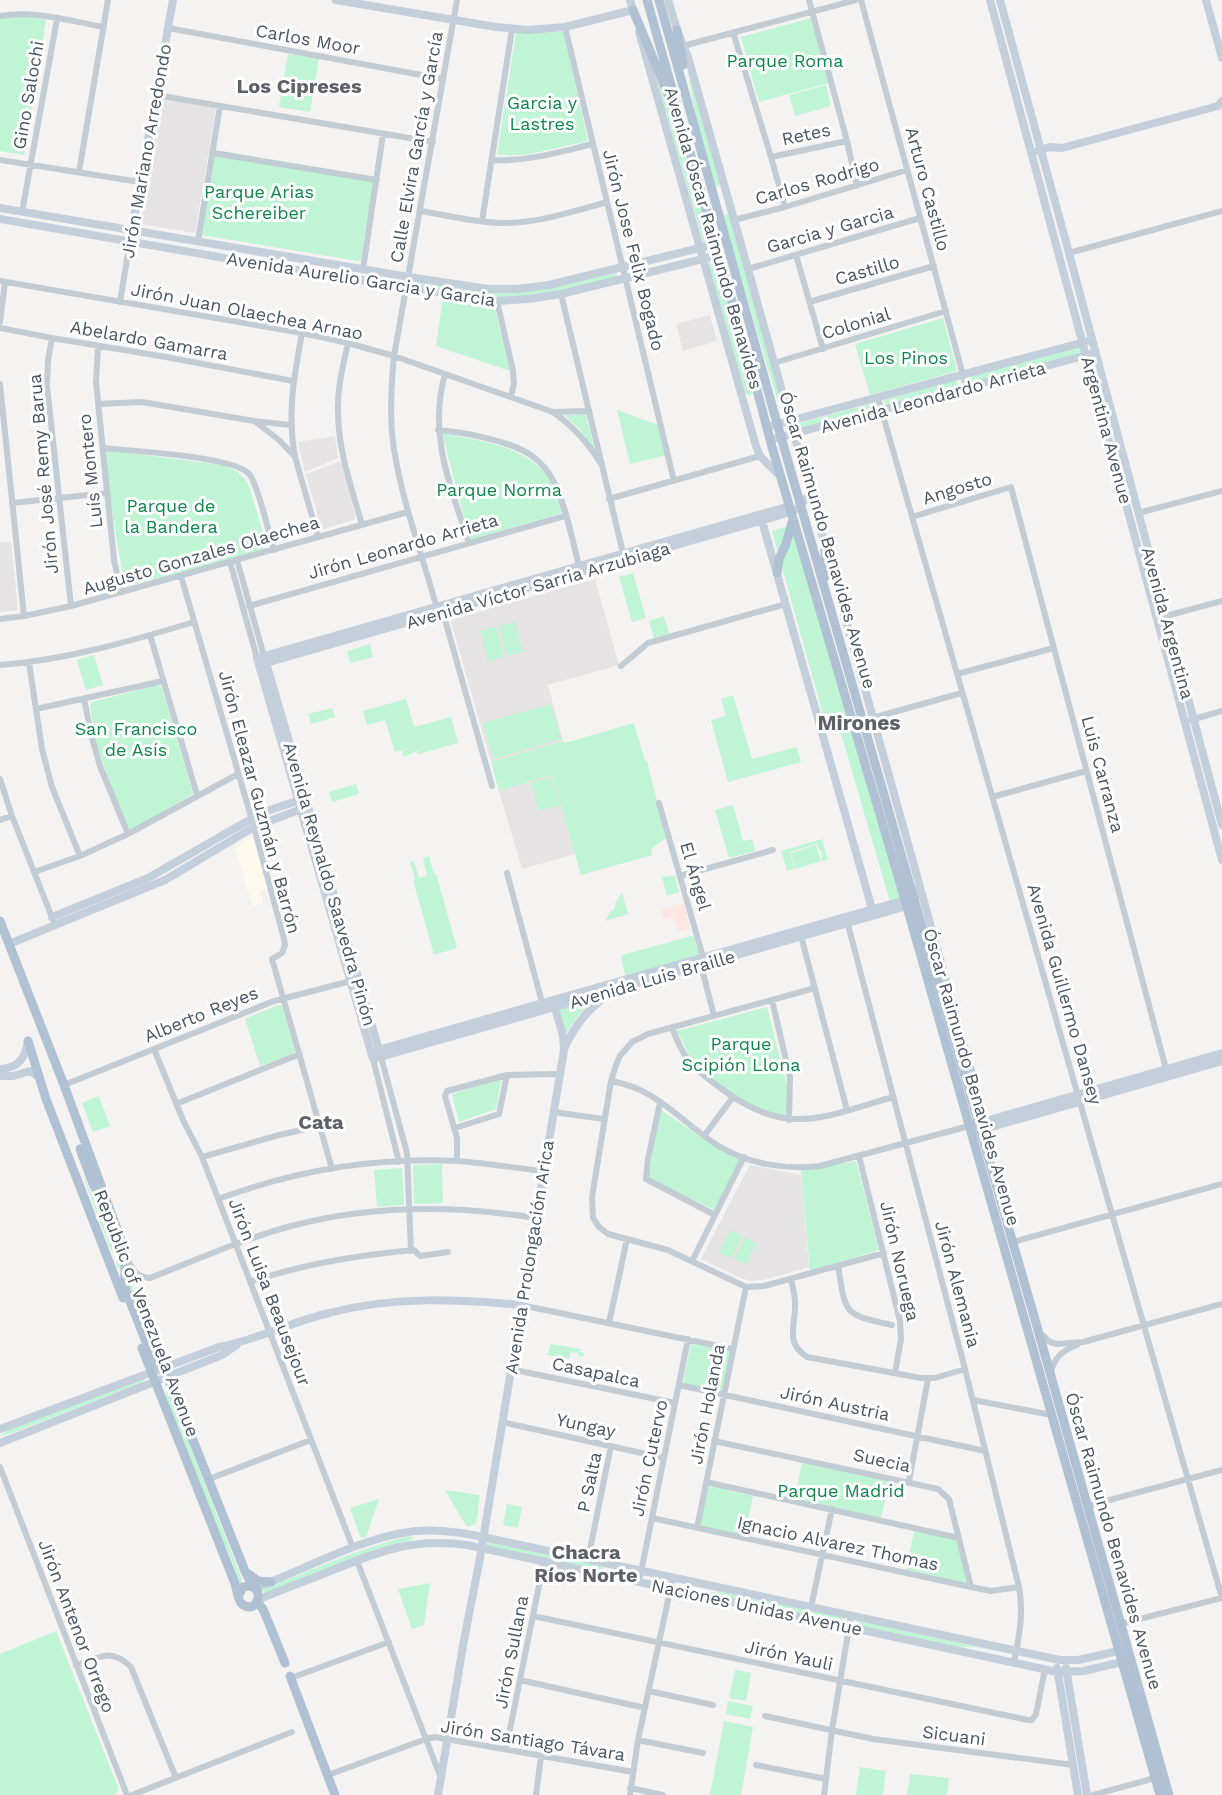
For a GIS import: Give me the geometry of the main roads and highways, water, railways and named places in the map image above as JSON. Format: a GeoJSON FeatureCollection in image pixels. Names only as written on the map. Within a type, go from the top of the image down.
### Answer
{"type":"FeatureCollection","features":[{"type":"Feature","properties":{"kind":"main road","name":"Jirón Mariano Arredondo"},"geometry":{"type":"LineString","coordinates":[[130,241],[173,0]]}},
{"type":"Feature","properties":{"kind":"main road"},"geometry":{"type":"LineString","coordinates":[[336,0],[512,29],[565,27],[633,10],[687,136]]}},
{"type":"Feature","properties":{"kind":"main road","name":"Avenida Óscar Raimundo Benavides"},"geometry":{"type":"LineString","coordinates":[[630,0],[756,446],[760,456],[781,477]]}},
{"type":"Feature","properties":{"kind":"main road"},"geometry":{"type":"LineString","coordinates":[[647,0],[687,136]]}},
{"type":"Feature","properties":{"kind":"main road","name":"Óscar Raimundo Benavides Avenue"},"geometry":{"type":"LineString","coordinates":[[659,0],[777,424],[825,585],[909,901]]}},
{"type":"Feature","properties":{"kind":"main road"},"geometry":{"type":"LineString","coordinates":[[668,0],[677,30],[692,120]]}},
{"type":"Feature","properties":{"kind":"main road","name":"Argentina Avenue"},"geometry":{"type":"LineString","coordinates":[[990,0],[1032,156],[1138,513]]}},
{"type":"Feature","properties":{"kind":"main road","name":"Argentina Avenue"},"geometry":{"type":"LineString","coordinates":[[1000,0],[1069,253],[1087,341]]}},
{"type":"Feature","properties":{"kind":"main road"},"geometry":{"type":"LineString","coordinates":[[1206,0],[1222,58]]}},
{"type":"Feature","properties":{"kind":"main road","name":"Óscar Raimundo Benavides Avenue"},"geometry":{"type":"LineString","coordinates":[[677,30],[748,269],[974,1081],[975,1128],[1012,1242],[1051,1376],[1120,1624],[1122,1650]]}},
{"type":"Feature","properties":{"kind":"main road"},"geometry":{"type":"LineString","coordinates":[[1032,156],[1058,152],[1062,148],[1221,105]]}},
{"type":"Feature","properties":{"kind":"main road","name":"Avenida Óscar Raimundo Benavides"},"geometry":{"type":"LineString","coordinates":[[687,136],[766,427],[792,513]]}},
{"type":"Feature","properties":{"kind":"main road","name":"Avenida Aurelio Garcia y Garcia"},"geometry":{"type":"LineString","coordinates":[[0,208],[473,287],[517,289],[549,285],[716,244]]}},
{"type":"Feature","properties":{"kind":"main road","name":"Avenida Aurelio Garcia y Garcia"},"geometry":{"type":"LineString","coordinates":[[0,219],[496,301],[530,300],[561,294],[719,255]]}},
{"type":"Feature","properties":{"kind":"main road","name":"Avenida Leondardo Arrieta"},"geometry":{"type":"LineString","coordinates":[[766,427],[1087,341]]}},
{"type":"Feature","properties":{"kind":"main road","name":"Argentina Avenue"},"geometry":{"type":"LineString","coordinates":[[1091,354],[1189,720],[1222,860]]}},
{"type":"Feature","properties":{"kind":"main road","name":"Avenida Leondardo Arrieta"},"geometry":{"type":"LineString","coordinates":[[770,440],[1091,354]]}},
{"type":"Feature","properties":{"kind":"main road","name":"Avenida Víctor Sarria Arzubiaga"},"geometry":{"type":"LineString","coordinates":[[262,660],[580,569],[792,513],[810,494]]}},
{"type":"Feature","properties":{"kind":"main road"},"geometry":{"type":"LineString","coordinates":[[777,573],[779,559],[788,539],[792,513]]}},
{"type":"Feature","properties":{"kind":"main road","name":"Óscar Raimundo Benavides Avenue"},"geometry":{"type":"LineString","coordinates":[[792,513],[975,1128],[1052,1415],[1122,1650]]}},
{"type":"Feature","properties":{"kind":"main road","name":"Avenida Víctor Sarria Arzubiaga"},"geometry":{"type":"LineString","coordinates":[[580,569],[622,553],[792,513]]}},
{"type":"Feature","properties":{"kind":"main road","name":"Avenida Argentina"},"geometry":{"type":"LineString","coordinates":[[1138,513],[1166,616],[1189,720],[1222,825]]}},
{"type":"Feature","properties":{"kind":"main road"},"geometry":{"type":"LineString","coordinates":[[762,521],[872,909]]}},
{"type":"Feature","properties":{"kind":"main road"},"geometry":{"type":"LineString","coordinates":[[825,546],[825,585]]}},
{"type":"Feature","properties":{"kind":"main road","name":"Avenida Reynaldo Saavedra Pinón"},"geometry":{"type":"LineString","coordinates":[[262,660],[376,1054]]}},
{"type":"Feature","properties":{"kind":"main road"},"geometry":{"type":"LineString","coordinates":[[9,944],[148,878],[252,823],[303,804]]}},
{"type":"Feature","properties":{"kind":"main road","name":"Avenida Reynaldo Saavedra Pinón"},"geometry":{"type":"LineString","coordinates":[[303,804],[351,981],[376,1054]]}},
{"type":"Feature","properties":{"kind":"main road"},"geometry":{"type":"LineString","coordinates":[[53,922],[137,893],[165,880],[196,863],[252,823]]}},
{"type":"Feature","properties":{"kind":"main road"},"geometry":{"type":"LineString","coordinates":[[190,854],[196,863]]}},
{"type":"Feature","properties":{"kind":"main road"},"geometry":{"type":"LineString","coordinates":[[909,901],[919,885]]}},
{"type":"Feature","properties":{"kind":"main road","name":"Avenida Luis Braille"},"geometry":{"type":"LineString","coordinates":[[554,1003],[620,988],[702,961],[801,936],[872,909],[909,901]]}},
{"type":"Feature","properties":{"kind":"main road","name":"Avenida Luis Braille"},"geometry":{"type":"LineString","coordinates":[[376,1054],[909,901]]}},
{"type":"Feature","properties":{"kind":"main road"},"geometry":{"type":"LineString","coordinates":[[0,921],[64,1085],[82,1145],[112,1217]]}},
{"type":"Feature","properties":{"kind":"main road"},"geometry":{"type":"LineString","coordinates":[[564,1050],[570,1036],[587,1013],[620,988]]}},
{"type":"Feature","properties":{"kind":"main road","name":"Avenida Prolongación Arica"},"geometry":{"type":"LineString","coordinates":[[438,1795],[482,1548],[564,1050],[563,1036],[554,1003]]}},
{"type":"Feature","properties":{"kind":"main road"},"geometry":{"type":"LineString","coordinates":[[0,1069],[19,1063],[25,1054],[28,1041]]}},
{"type":"Feature","properties":{"kind":"main road","name":"Republic of Venezuela Avenue"},"geometry":{"type":"LineString","coordinates":[[28,1041],[38,1076],[106,1255],[156,1369],[167,1377],[245,1571],[254,1587]]}},
{"type":"Feature","properties":{"kind":"main road"},"geometry":{"type":"LineString","coordinates":[[1079,1098],[1222,1053]]}},
{"type":"Feature","properties":{"kind":"main road"},"geometry":{"type":"LineString","coordinates":[[975,1128],[1222,1060]]}},
{"type":"Feature","properties":{"kind":"main road"},"geometry":{"type":"LineString","coordinates":[[0,1076],[14,1076],[30,1071],[38,1076]]}},
{"type":"Feature","properties":{"kind":"main road"},"geometry":{"type":"LineString","coordinates":[[63,1141],[74,1149],[82,1145]]}},
{"type":"Feature","properties":{"kind":"main road","name":"Republic of Venezuela Avenue"},"geometry":{"type":"LineString","coordinates":[[82,1145],[87,1168],[97,1194],[112,1217],[124,1248],[126,1291],[156,1369],[156,1381],[239,1595]]}},
{"type":"Feature","properties":{"kind":"main road"},"geometry":{"type":"LineString","coordinates":[[75,1173],[79,1165],[87,1168]]}},
{"type":"Feature","properties":{"kind":"main road"},"geometry":{"type":"LineString","coordinates":[[106,1255],[118,1257],[124,1248]]}},
{"type":"Feature","properties":{"kind":"main road"},"geometry":{"type":"LineString","coordinates":[[0,1429],[156,1369],[329,1312],[400,1300],[446,1299],[521,1305]]}},
{"type":"Feature","properties":{"kind":"main road"},"geometry":{"type":"LineString","coordinates":[[0,1443],[222,1355],[240,1343]]}},
{"type":"Feature","properties":{"kind":"main road"},"geometry":{"type":"LineString","coordinates":[[469,1534],[482,1523],[487,1514]]}},
{"type":"Feature","properties":{"kind":"main road"},"geometry":{"type":"LineString","coordinates":[[415,1531],[418,1543]]}},
{"type":"Feature","properties":{"kind":"main road","name":"Naciones Unidas Avenue"},"geometry":{"type":"LineString","coordinates":[[254,1587],[390,1536],[415,1531],[445,1531],[641,1570],[1065,1661],[1122,1650]]}},
{"type":"Feature","properties":{"kind":"main road","name":"Naciones Unidas Avenue"},"geometry":{"type":"LineString","coordinates":[[258,1601],[388,1549],[418,1543],[450,1543],[544,1561],[1058,1672],[1084,1671],[1125,1661]]}},
{"type":"Feature","properties":{"kind":"main road"},"geometry":{"type":"LineString","coordinates":[[245,1571],[258,1581],[272,1582]]}},
{"type":"Feature","properties":{"kind":"main road"},"geometry":{"type":"LineString","coordinates":[[258,1601],[251,1606],[244,1605],[239,1595],[243,1587],[254,1587],[259,1595],[258,1601],[285,1664]]}},
{"type":"Feature","properties":{"kind":"main road"},"geometry":{"type":"LineString","coordinates":[[1122,1650],[1160,1795]]}},
{"type":"Feature","properties":{"kind":"main road"},"geometry":{"type":"LineString","coordinates":[[1055,1659],[1078,1795]]}},
{"type":"Feature","properties":{"kind":"main road"},"geometry":{"type":"LineString","coordinates":[[1065,1661],[1087,1795]]}},
{"type":"Feature","properties":{"kind":"main road","name":"Óscar Raimundo Benavides Avenue"},"geometry":{"type":"LineString","coordinates":[[1125,1661],[1169,1795]]}},
{"type":"Feature","properties":{"kind":"main road"},"geometry":{"type":"LineString","coordinates":[[290,1677],[336,1795]]}},
{"type":"Feature","properties":{"kind":"district","name":"Los Cipreses"},"geometry":{"type":"Point","coordinates":[299,86]}},
{"type":"Feature","properties":{"kind":"district","name":"Mirones"},"geometry":{"type":"Point","coordinates":[859,722]}},
{"type":"Feature","properties":{"kind":"district","name":"Cata"},"geometry":{"type":"Point","coordinates":[321,1122]}},
{"type":"Feature","properties":{"kind":"district","name":"Chacra Ríos Norte"},"geometry":{"type":"Point","coordinates":[586,1564]}},
{"type":"Feature","properties":{"kind":"park label","name":"Parque Roma"},"geometry":{"type":"Point","coordinates":[785,60]}},
{"type":"Feature","properties":{"kind":"park label","name":"Garcia y Lastres"},"geometry":{"type":"Point","coordinates":[542,112]}},
{"type":"Feature","properties":{"kind":"park label","name":"Parque Arias Schereiber"},"geometry":{"type":"Point","coordinates":[259,201]}},
{"type":"Feature","properties":{"kind":"park label","name":"Los Pinos"},"geometry":{"type":"Point","coordinates":[906,357]}},
{"type":"Feature","properties":{"kind":"park label","name":"Parque Norma"},"geometry":{"type":"Point","coordinates":[499,489]}},
{"type":"Feature","properties":{"kind":"park label","name":"Parque de la Bandera"},"geometry":{"type":"Point","coordinates":[171,515]}},
{"type":"Feature","properties":{"kind":"park label","name":"San Francisco de Asís"},"geometry":{"type":"Point","coordinates":[136,738]}},
{"type":"Feature","properties":{"kind":"park label","name":"Parque Scipión Llona"},"geometry":{"type":"Point","coordinates":[741,1053]}},
{"type":"Feature","properties":{"kind":"park label","name":"Parque Madrid"},"geometry":{"type":"Point","coordinates":[841,1490]}}]}
